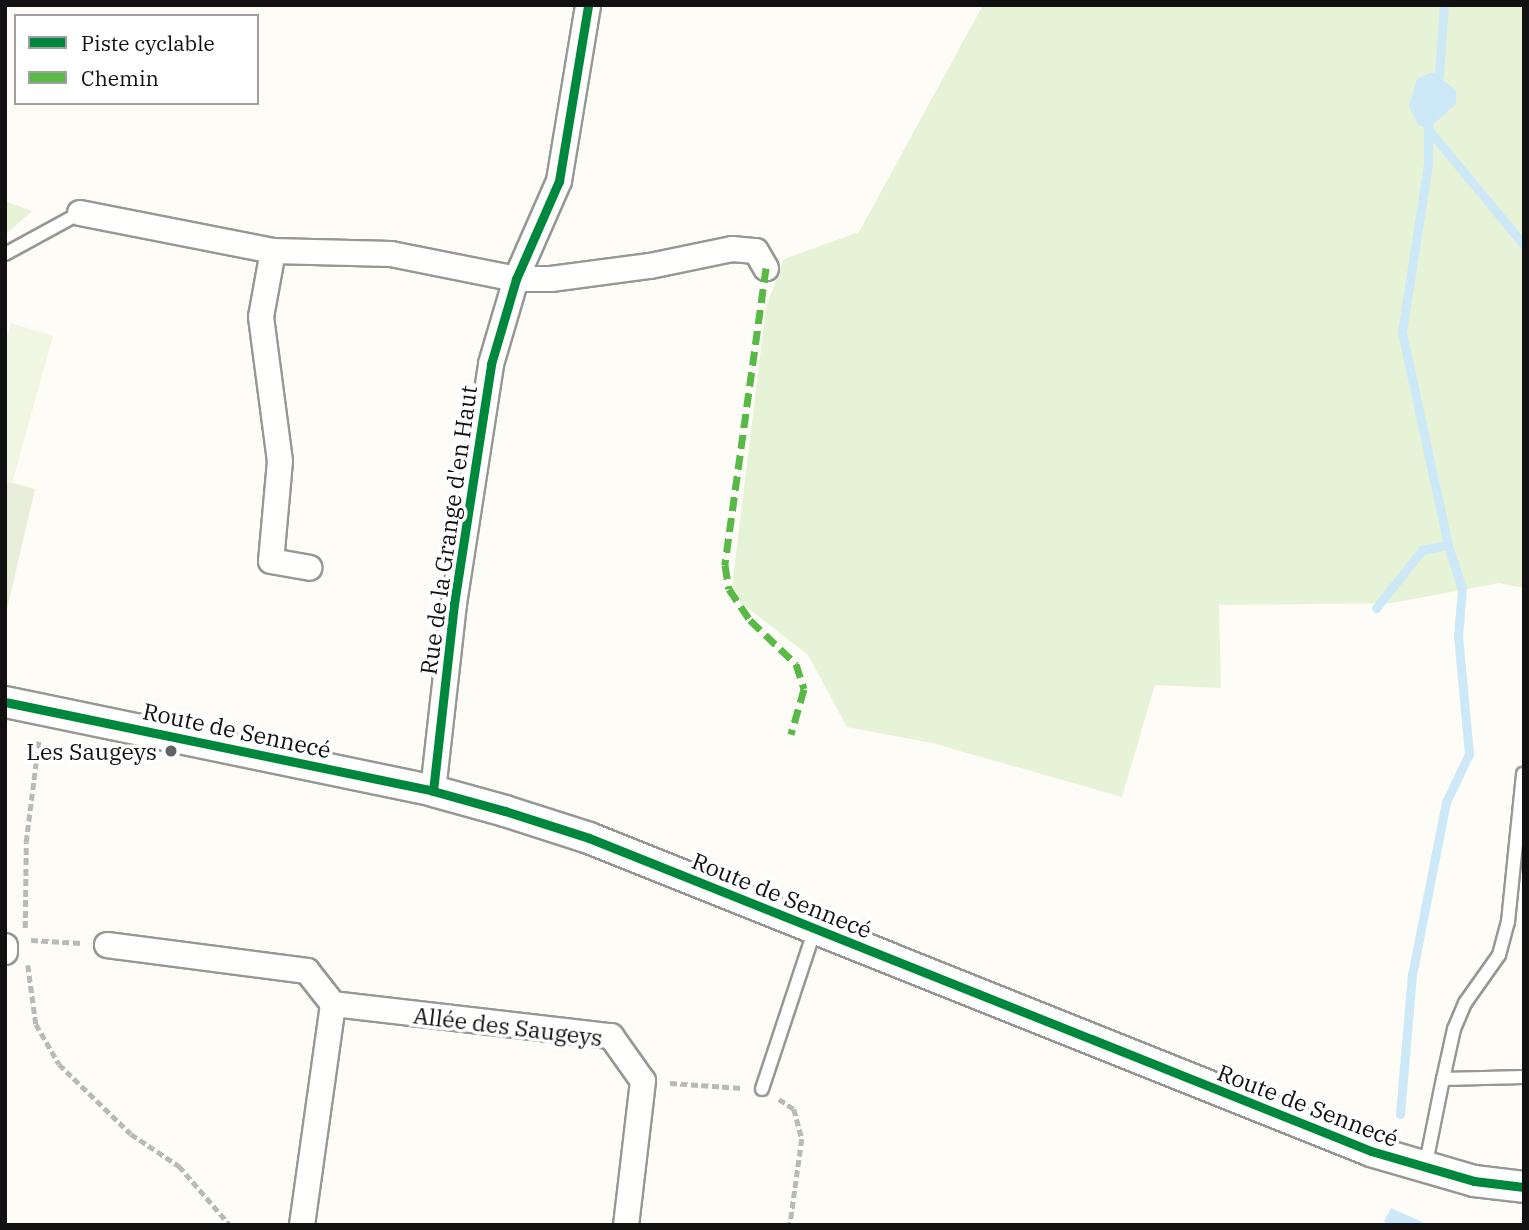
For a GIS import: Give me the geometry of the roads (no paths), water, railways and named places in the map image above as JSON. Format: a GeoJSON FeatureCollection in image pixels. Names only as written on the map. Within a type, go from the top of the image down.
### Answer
{"type":"FeatureCollection","features":[{"type":"Feature","properties":{"kind":"street","name":"Rue de la Grange d'en Haut"},"geometry":{"type":"LineString","coordinates":[[433,791],[454,604],[491,364],[516,279],[559,181],[588,5]]}},
{"type":"Feature","properties":{"kind":"street"},"geometry":{"type":"LineString","coordinates":[[80,213],[273,251],[391,254],[516,279],[551,279],[650,266],[732,249],[756,251],[766,268]]}},
{"type":"Feature","properties":{"kind":"street"},"geometry":{"type":"LineString","coordinates":[[273,251],[261,317],[280,461],[271,561],[309,568]]}},
{"type":"Feature","properties":{"kind":"street","name":"Route de Sennecé"},"geometry":{"type":"LineString","coordinates":[[5,702],[43,707],[433,791],[589,838],[1082,1039],[1425,1168],[1524,1187]]}},
{"type":"Feature","properties":{"kind":"street"},"geometry":{"type":"LineString","coordinates":[[107,944],[307,971],[333,1004],[302,1225]]}},
{"type":"Feature","properties":{"kind":"street","name":"Allée des Saugeys"},"geometry":{"type":"LineString","coordinates":[[333,1004],[611,1036],[643,1081],[626,1225]]}},
{"type":"Feature","properties":{"kind":"lane"},"geometry":{"type":"LineString","coordinates":[[5,254],[80,213]]}},
{"type":"Feature","properties":{"kind":"lane"},"geometry":{"type":"LineString","coordinates":[[1425,1168],[1454,1029],[1465,1003],[1489,975],[1505,933],[1523,774]]}},
{"type":"Feature","properties":{"kind":"lane"},"geometry":{"type":"LineString","coordinates":[[762,1089],[815,929]]}},
{"type":"Feature","properties":{"kind":"lane"},"geometry":{"type":"LineString","coordinates":[[1443,1079],[1524,1077]]}},
{"type":"Feature","properties":{"kind":"water"},"geometry":{"type":"Polygon","coordinates":[[[1432,72],[1456,90],[1456,104],[1428,129],[1418,125],[1409,106],[1417,79],[1432,72]]]}},
{"type":"Feature","properties":{"kind":"water"},"geometry":{"type":"Polygon","coordinates":[[[1391,1208],[1429,1225],[1387,1225],[1384,1221],[1391,1208]]]}},
{"type":"Feature","properties":{"kind":"waterway"},"geometry":{"type":"LineString","coordinates":[[1433,82],[1439,74],[1444,5]]}},
{"type":"Feature","properties":{"kind":"waterway"},"geometry":{"type":"LineString","coordinates":[[1400,1114],[1412,975],[1446,802],[1469,754],[1458,636],[1462,589],[1448,545],[1402,332],[1428,164],[1428,119]]}},
{"type":"Feature","properties":{"kind":"waterway"},"geometry":{"type":"LineString","coordinates":[[1428,129],[1524,245]]}},
{"type":"Feature","properties":{"kind":"waterway"},"geometry":{"type":"LineString","coordinates":[[1376,608],[1422,550],[1448,545]]}},
{"type":"Feature","properties":{"kind":"place","name":"Les Saugeys"},"geometry":{"type":"Point","coordinates":[171,751]}}]}
